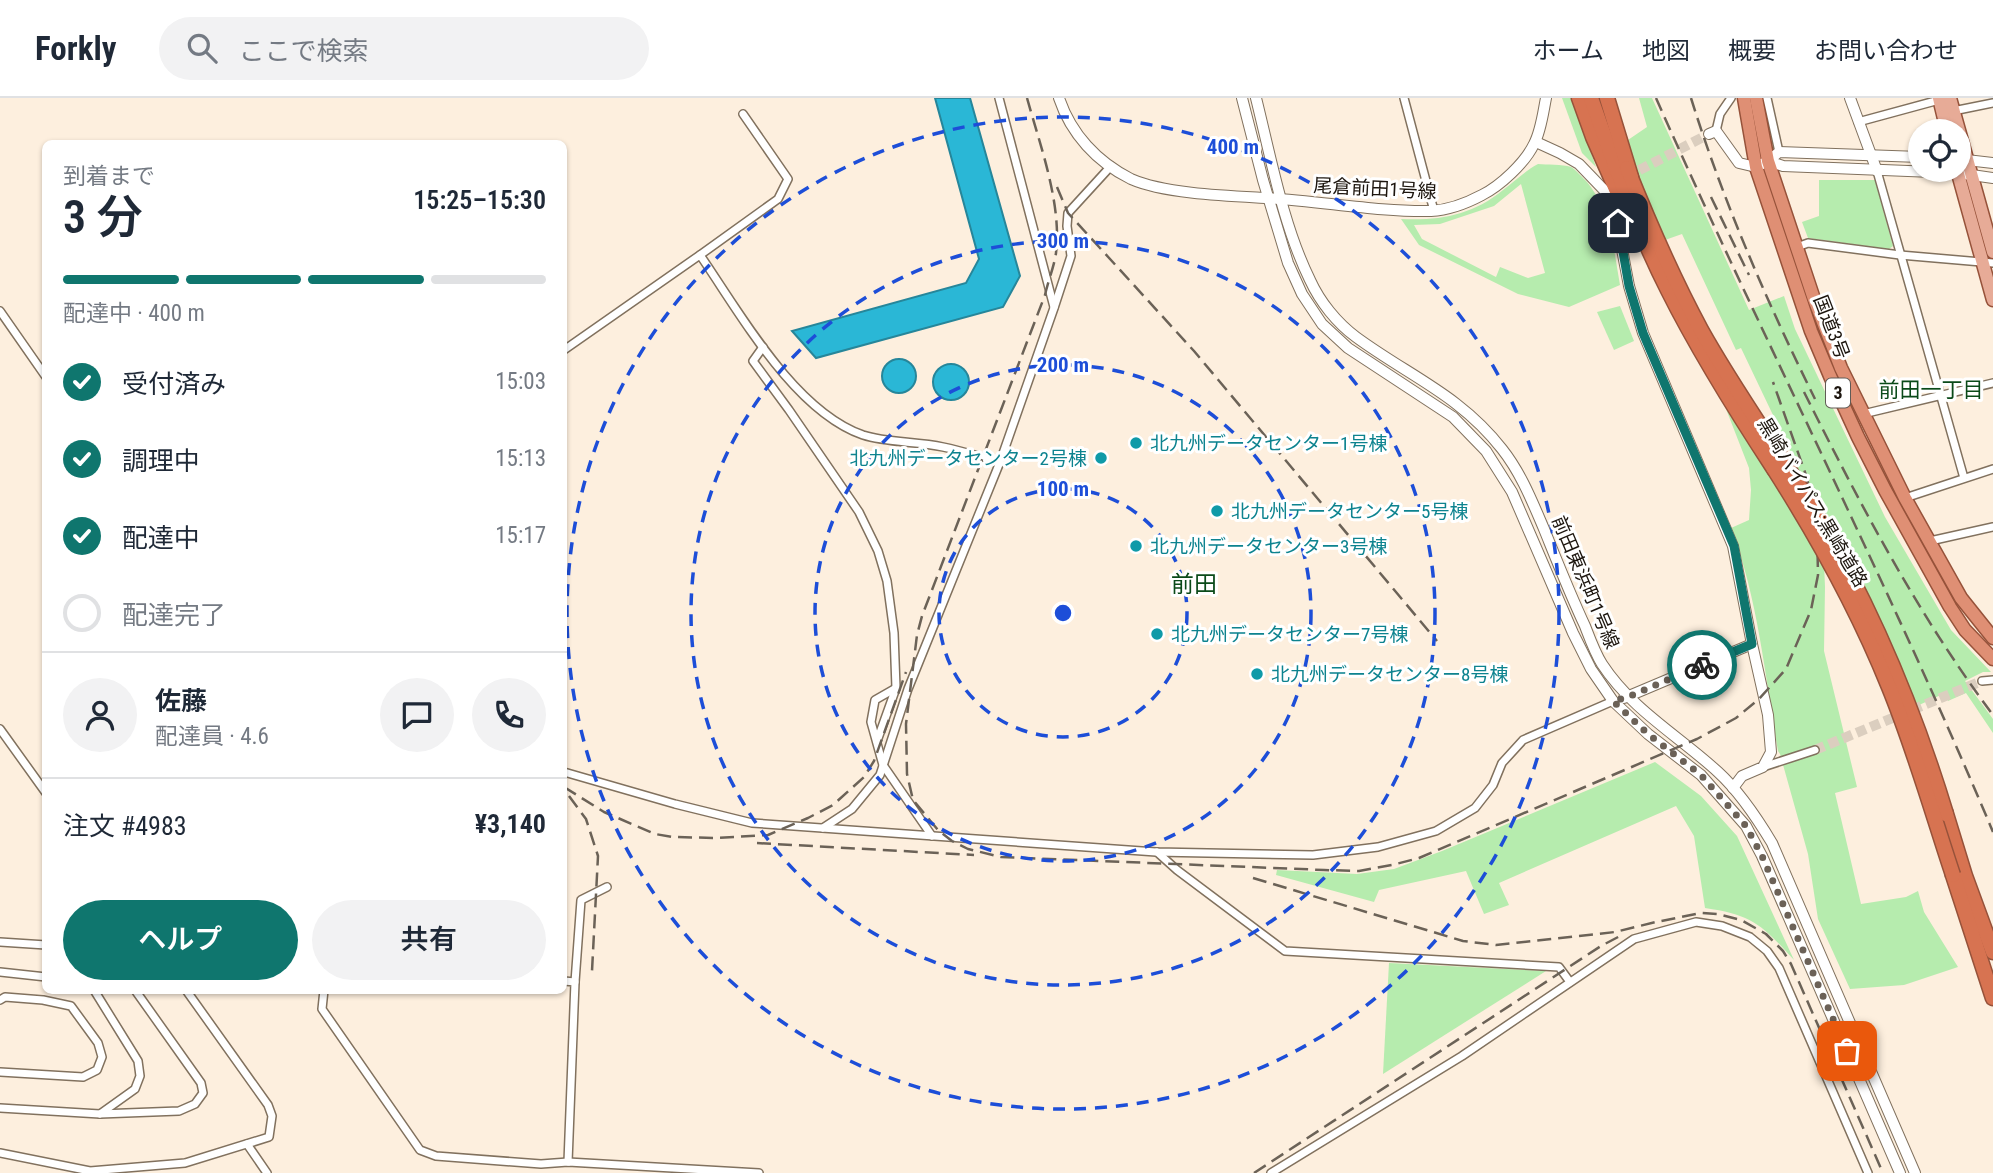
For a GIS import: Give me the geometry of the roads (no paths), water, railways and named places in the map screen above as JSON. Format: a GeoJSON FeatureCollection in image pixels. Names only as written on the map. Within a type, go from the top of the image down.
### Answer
{"type":"FeatureCollection","features":[{"type":"Feature","properties":{"kind":"highway"},"geometry":{"type":"LineString","coordinates":[[1579,98],[1606,170],[1668,290]]}},
{"type":"Feature","properties":{"kind":"highway","name":"黒崎バイパス;黒崎道路"},"geometry":{"type":"LineString","coordinates":[[1591,98],[1646,245],[1668,290],[1717,380],[1779,465]]}},
{"type":"Feature","properties":{"kind":"highway","name":"黒崎バイパス;黒崎道路"},"geometry":{"type":"LineString","coordinates":[[1601,98],[1633,183],[1678,286],[1779,465],[1872,646],[1959,875],[1993,975]]}},
{"type":"Feature","properties":{"kind":"highway"},"geometry":{"type":"LineString","coordinates":[[1607,98],[1633,183]]}},
{"type":"Feature","properties":{"kind":"highway","name":"国道3号"},"geometry":{"type":"LineString","coordinates":[[1744,98],[1836,357],[1905,498],[1965,603],[1993,638]]}},
{"type":"Feature","properties":{"kind":"highway","name":"国道3号"},"geometry":{"type":"LineString","coordinates":[[1756,98],[1768,160],[1811,331],[1858,437],[1885,490],[1950,607],[1965,630],[1993,659]]}},
{"type":"Feature","properties":{"kind":"highway"},"geometry":{"type":"LineString","coordinates":[[1959,875],[1993,936]]}},
{"type":"Feature","properties":{"kind":"highway"},"geometry":{"type":"LineString","coordinates":[[1959,875],[1993,998]]}},
{"type":"Feature","properties":{"kind":"highway","name":"黒崎バイパス;黒崎道路"},"geometry":{"type":"LineString","coordinates":[[1959,875],[1993,952]]}},
{"type":"Feature","properties":{"kind":"main road"},"geometry":{"type":"LineString","coordinates":[[1945,102],[1950,119]]}},
{"type":"Feature","properties":{"kind":"main road"},"geometry":{"type":"LineString","coordinates":[[1971,175],[1993,252]]}},
{"type":"Feature","properties":{"kind":"main road"},"geometry":{"type":"LineString","coordinates":[[1961,182],[1988,263],[1993,300]]}},
{"type":"Feature","properties":{"kind":"street"},"geometry":{"type":"LineString","coordinates":[[999,98],[1054,308]]}},
{"type":"Feature","properties":{"kind":"street","name":"尾倉前田1号線"},"geometry":{"type":"LineString","coordinates":[[1059,98],[1076,134],[1090,151],[1132,179],[1156,187],[1391,210],[1434,211],[1465,203],[1502,183],[1527,156],[1535,142],[1546,98]]}},
{"type":"Feature","properties":{"kind":"street","name":"前田東浜町1号線"},"geometry":{"type":"LineString","coordinates":[[1242,98],[1268,198],[1288,263],[1302,294],[1322,324],[1348,348],[1453,417],[1486,451],[1512,492],[1591,669],[1613,701],[1648,734],[1701,775],[1746,826],[1762,856],[1900,1173]]}},
{"type":"Feature","properties":{"kind":"street","name":"前田東浜町1号線"},"geometry":{"type":"LineString","coordinates":[[1256,98],[1297,247],[1310,282],[1333,316],[1354,336],[1441,391],[1469,413],[1504,451],[1529,495],[1602,663],[1628,697],[1718,772],[1756,817],[1772,844],[1915,1173]]}},
{"type":"Feature","properties":{"kind":"street"},"geometry":{"type":"LineString","coordinates":[[1404,98],[1434,211]]}},
{"type":"Feature","properties":{"kind":"street"},"geometry":{"type":"LineString","coordinates":[[1731,98],[1712,133],[1739,163],[1871,154],[1908,156]]}},
{"type":"Feature","properties":{"kind":"street"},"geometry":{"type":"LineString","coordinates":[[1768,98],[1768,160]]}},
{"type":"Feature","properties":{"kind":"street"},"geometry":{"type":"LineString","coordinates":[[1850,98],[1877,171],[1964,478]]}},
{"type":"Feature","properties":{"kind":"street"},"geometry":{"type":"LineString","coordinates":[[1858,122],[1945,102],[1993,103]]}},
{"type":"Feature","properties":{"kind":"street"},"geometry":{"type":"LineString","coordinates":[[567,348],[778,199],[788,179],[743,114]]}},
{"type":"Feature","properties":{"kind":"street"},"geometry":{"type":"LineString","coordinates":[[1535,142],[1578,164],[1606,188],[1618,223],[1629,286],[1643,333],[1734,546],[1768,715],[1771,752],[1763,767]]}},
{"type":"Feature","properties":{"kind":"street"},"geometry":{"type":"LineString","coordinates":[[1768,160],[1783,166],[1908,171]]}},
{"type":"Feature","properties":{"kind":"street"},"geometry":{"type":"LineString","coordinates":[[1971,160],[1993,163]]}},
{"type":"Feature","properties":{"kind":"street"},"geometry":{"type":"LineString","coordinates":[[822,829],[852,809],[880,775],[911,680],[1000,462],[1054,308],[1071,256],[1068,212],[1111,166]]}},
{"type":"Feature","properties":{"kind":"street"},"geometry":{"type":"LineString","coordinates":[[1971,175],[1993,178]]}},
{"type":"Feature","properties":{"kind":"street"},"geometry":{"type":"LineString","coordinates":[[1797,247],[1808,243],[1988,263]]}},
{"type":"Feature","properties":{"kind":"street"},"geometry":{"type":"LineString","coordinates":[[700,255],[763,347],[814,406],[838,424],[865,435],[944,447],[1000,462]]}},
{"type":"Feature","properties":{"kind":"street"},"geometry":{"type":"LineString","coordinates":[[0,311],[42,371]]}},
{"type":"Feature","properties":{"kind":"street"},"geometry":{"type":"LineString","coordinates":[[763,347],[753,361],[859,512],[887,581],[894,634],[896,688],[877,741]]}},
{"type":"Feature","properties":{"kind":"street"},"geometry":{"type":"LineString","coordinates":[[1863,414],[1993,383]]}},
{"type":"Feature","properties":{"kind":"street"},"geometry":{"type":"LineString","coordinates":[[1905,498],[1993,469]]}},
{"type":"Feature","properties":{"kind":"street"},"geometry":{"type":"LineString","coordinates":[[1930,541],[1993,527]]}},
{"type":"Feature","properties":{"kind":"street"},"geometry":{"type":"LineString","coordinates":[[567,773],[752,823],[1156,852],[1313,855],[1378,847],[1436,831],[1475,808],[1493,785],[1502,762],[1523,740],[1752,644]]}},
{"type":"Feature","properties":{"kind":"street"},"geometry":{"type":"LineString","coordinates":[[1982,681],[1993,680]]}},
{"type":"Feature","properties":{"kind":"street"},"geometry":{"type":"LineString","coordinates":[[896,688],[875,700],[871,722],[883,765],[932,836]]}},
{"type":"Feature","properties":{"kind":"street"},"geometry":{"type":"LineString","coordinates":[[0,729],[42,787]]}},
{"type":"Feature","properties":{"kind":"street"},"geometry":{"type":"LineString","coordinates":[[0,741],[10,743]]}},
{"type":"Feature","properties":{"kind":"street"},"geometry":{"type":"LineString","coordinates":[[1733,788],[1742,776],[1815,750]]}},
{"type":"Feature","properties":{"kind":"street"},"geometry":{"type":"LineString","coordinates":[[1156,852],[1285,951],[1559,967],[1570,982]]}},
{"type":"Feature","properties":{"kind":"street"},"geometry":{"type":"LineString","coordinates":[[568,1162],[581,900],[607,887]]}},
{"type":"Feature","properties":{"kind":"street"},"geometry":{"type":"LineString","coordinates":[[1271,1173],[1462,1056],[1634,939],[1696,922],[1722,926],[1750,937],[1767,951],[1779,968],[1868,1173]]}},
{"type":"Feature","properties":{"kind":"street"},"geometry":{"type":"LineString","coordinates":[[0,942],[42,945]]}},
{"type":"Feature","properties":{"kind":"street"},"geometry":{"type":"LineString","coordinates":[[2,974],[42,976]]}},
{"type":"Feature","properties":{"kind":"street"},"geometry":{"type":"LineString","coordinates":[[567,981],[575,982]]}},
{"type":"Feature","properties":{"kind":"street"},"geometry":{"type":"LineString","coordinates":[[96,994],[138,1061],[140,1076],[135,1089],[100,1114]]}},
{"type":"Feature","properties":{"kind":"street"},"geometry":{"type":"LineString","coordinates":[[0,1108],[100,1114],[178,1111],[195,1104],[203,1093],[201,1083],[138,994]]}},
{"type":"Feature","properties":{"kind":"street"},"geometry":{"type":"LineString","coordinates":[[0,1153],[90,1172],[185,1163],[268,1137],[272,1116],[268,1105],[189,994]]}},
{"type":"Feature","properties":{"kind":"street"},"geometry":{"type":"LineString","coordinates":[[324,994],[322,1009],[420,1150],[436,1156],[541,1164],[568,1162],[759,1173]]}},
{"type":"Feature","properties":{"kind":"street"},"geometry":{"type":"LineString","coordinates":[[0,1000],[43,1000],[71,1006],[98,1043],[102,1057],[97,1070],[83,1077],[0,1072]]}},
{"type":"Feature","properties":{"kind":"street"},"geometry":{"type":"LineString","coordinates":[[247,1144],[267,1173]]}},
{"type":"Feature","properties":{"kind":"street"},"geometry":{"type":"LineString","coordinates":[[541,1164],[547,1173]]}},
{"type":"Feature","properties":{"kind":"water"},"geometry":{"type":"Polygon","coordinates":[[[935,98],[970,98],[1020,276],[1003,307],[816,358],[792,331],[966,283],[979,259],[935,98]]]}},
{"type":"Feature","properties":{"kind":"water"},"geometry":{"type":"Polygon","coordinates":[[[899,359],[911,364],[916,376],[911,388],[899,393],[887,388],[882,376],[887,364],[899,359]]]}},
{"type":"Feature","properties":{"kind":"water"},"geometry":{"type":"Polygon","coordinates":[[[951,364],[964,369],[969,382],[964,395],[951,400],[938,395],[933,382],[938,369],[951,364]]]}},
{"type":"Feature","properties":{"kind":"tunnel"},"geometry":{"type":"LineString","coordinates":[[1626,177],[1709,134]]}},
{"type":"Feature","properties":{"kind":"tunnel"},"geometry":{"type":"LineString","coordinates":[[1815,750],[1982,681]]}},
{"type":"Feature","properties":{"kind":"railway"},"geometry":{"type":"LineString","coordinates":[[1027,98],[1053,195],[1057,234],[1055,258],[1045,295],[922,616],[917,635],[906,724],[907,774],[913,800],[938,830],[968,849],[1001,857],[1359,871],[1419,858],[1697,739],[1736,718],[1759,699],[1786,669],[1811,610],[1818,575],[1817,526],[1807,478],[1773,382]]}},
{"type":"Feature","properties":{"kind":"railway"},"geometry":{"type":"LineString","coordinates":[[1656,98],[1912,647],[1993,832]]}},
{"type":"Feature","properties":{"kind":"railway"},"geometry":{"type":"LineString","coordinates":[[1691,98],[1747,251],[1815,399]]}},
{"type":"Feature","properties":{"kind":"railway"},"geometry":{"type":"LineString","coordinates":[[1057,187],[1068,213],[1194,351],[1437,641]]}},
{"type":"Feature","properties":{"kind":"railway"},"geometry":{"type":"LineString","coordinates":[[1711,197],[1749,275]]}},
{"type":"Feature","properties":{"kind":"railway"},"geometry":{"type":"LineString","coordinates":[[1804,392],[1891,558],[1940,638],[1993,715]]}},
{"type":"Feature","properties":{"kind":"railway"},"geometry":{"type":"LineString","coordinates":[[567,789],[604,812],[655,834],[715,838],[768,835],[833,805],[864,777],[874,761],[906,672]]}},
{"type":"Feature","properties":{"kind":"railway"},"geometry":{"type":"LineString","coordinates":[[569,796],[586,819],[598,856],[592,971]]}},
{"type":"Feature","properties":{"kind":"railway"},"geometry":{"type":"LineString","coordinates":[[757,843],[974,855]]}},
{"type":"Feature","properties":{"kind":"railway"},"geometry":{"type":"LineString","coordinates":[[1253,878],[1463,941],[1496,945],[1615,932],[1701,913],[1741,920],[1766,934],[1783,951],[1791,964],[1883,1173]]}},
{"type":"Feature","properties":{"kind":"railway"},"geometry":{"type":"LineString","coordinates":[[1254,1173],[1620,936]]}},
{"type":"Feature","properties":{"kind":"place","name":"北九州データセンター1号棟"},"geometry":{"type":"Point","coordinates":[1136,443]}},
{"type":"Feature","properties":{"kind":"place","name":"北九州データセンター2号棟"},"geometry":{"type":"Point","coordinates":[1101,458]}},
{"type":"Feature","properties":{"kind":"place","name":"北九州データセンター5号棟"},"geometry":{"type":"Point","coordinates":[1217,511]}},
{"type":"Feature","properties":{"kind":"place","name":"北九州データセンター3号棟"},"geometry":{"type":"Point","coordinates":[1136,546]}},
{"type":"Feature","properties":{"kind":"place","name":"北九州データセンター7号棟"},"geometry":{"type":"Point","coordinates":[1157,634]}},
{"type":"Feature","properties":{"kind":"place","name":"北九州データセンター8号棟"},"geometry":{"type":"Point","coordinates":[1257,674]}},
{"type":"Feature","properties":{"kind":"district","name":"前田一丁目"},"geometry":{"type":"Point","coordinates":[1931,390]}},
{"type":"Feature","properties":{"kind":"district","name":"前田"},"geometry":{"type":"Point","coordinates":[1194,584]}}]}
